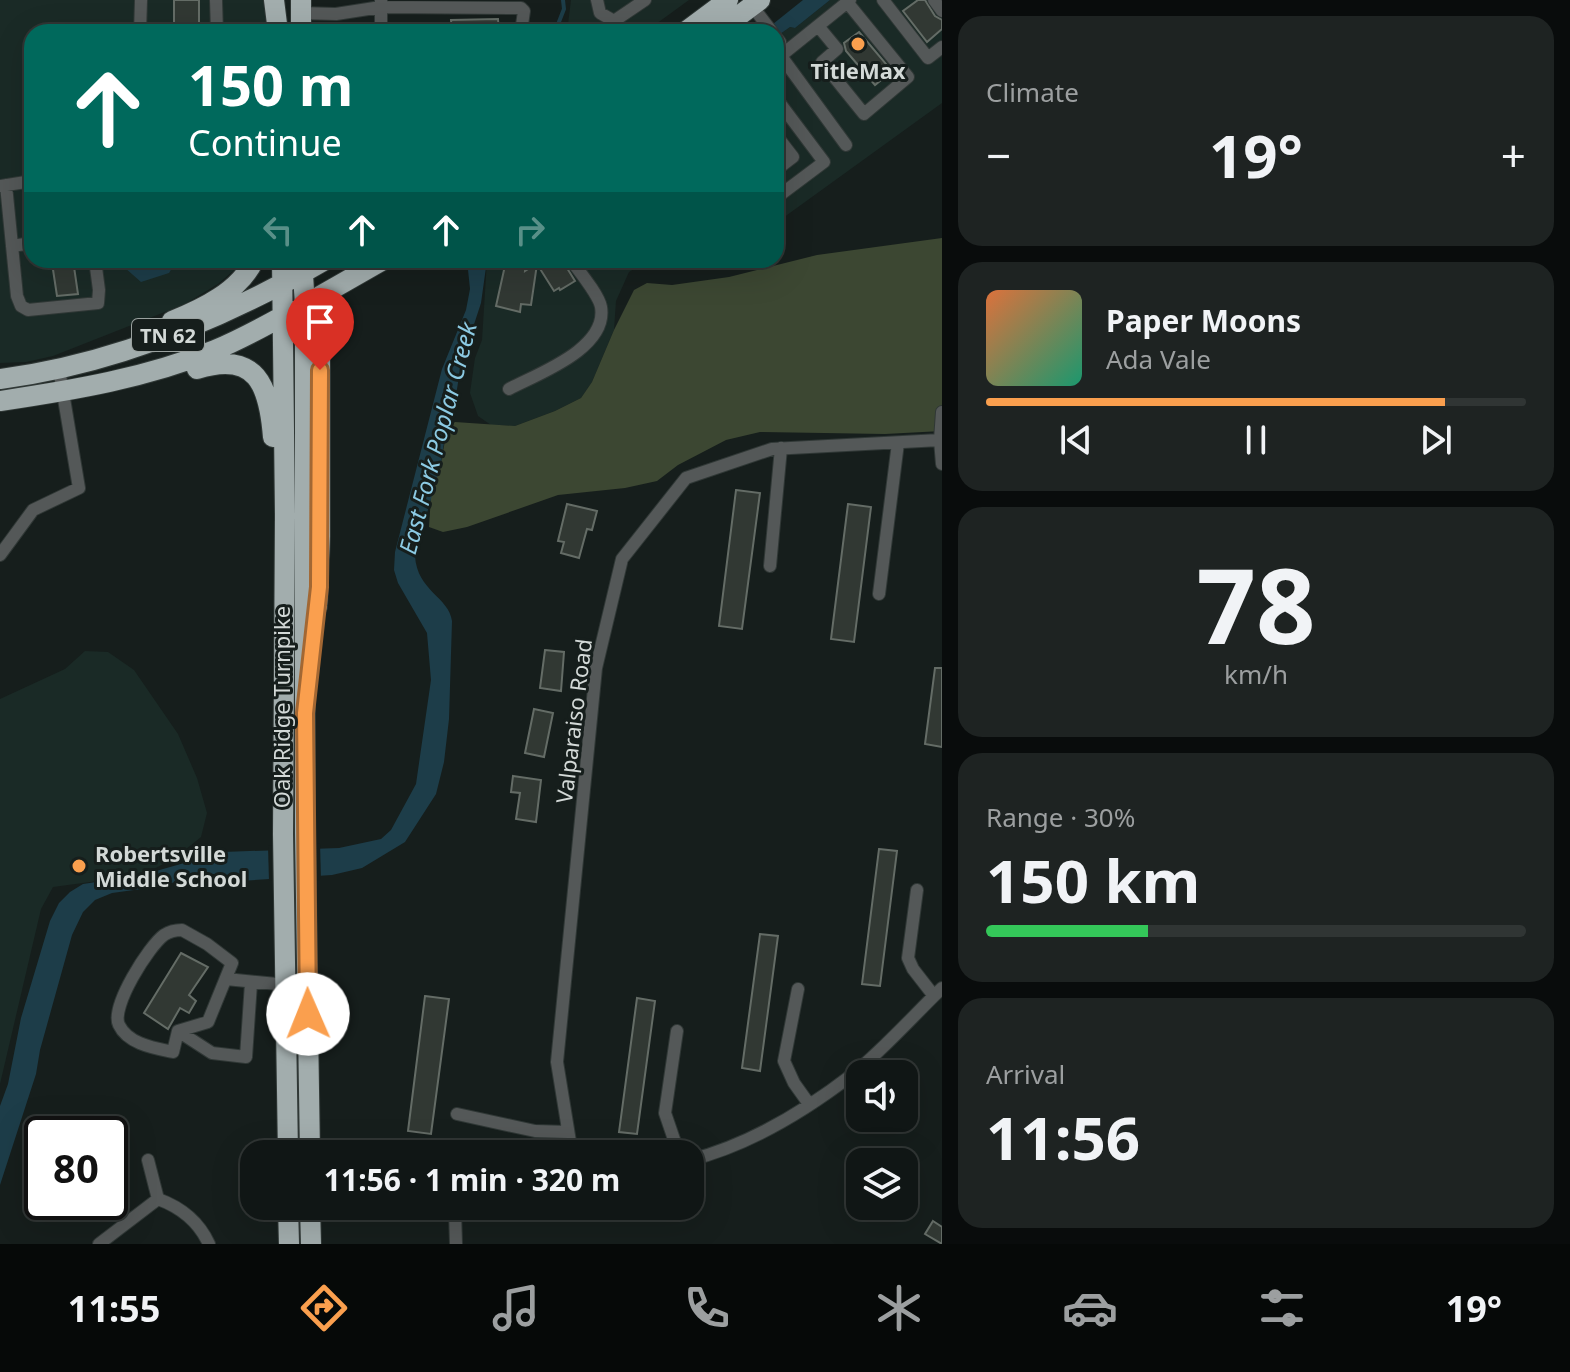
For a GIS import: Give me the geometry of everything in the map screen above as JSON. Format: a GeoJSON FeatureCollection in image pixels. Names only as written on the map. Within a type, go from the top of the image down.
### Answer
{"type":"FeatureCollection","features":[{"type":"Feature","properties":{"kind":"highway"},"geometry":{"type":"LineString","coordinates":[[277,0],[278,24]]}},
{"type":"Feature","properties":{"kind":"highway"},"geometry":{"type":"LineString","coordinates":[[696,24],[728,0]]}},
{"type":"Feature","properties":{"kind":"highway"},"geometry":{"type":"LineString","coordinates":[[729,24],[756,6]]}},
{"type":"Feature","properties":{"kind":"highway"},"geometry":{"type":"LineString","coordinates":[[107,356],[136,335],[213,301],[234,286],[248,268]]}},
{"type":"Feature","properties":{"kind":"highway","name":"Oak Ridge Turnpike"},"geometry":{"type":"LineString","coordinates":[[283,268],[283,834],[288,1140]]}},
{"type":"Feature","properties":{"kind":"highway","name":"TN 62"},"geometry":{"type":"LineString","coordinates":[[0,379],[59,369],[107,356],[212,319],[284,283],[301,268]]}},
{"type":"Feature","properties":{"kind":"highway","name":"Oak Ridge Turnpike"},"geometry":{"type":"LineString","coordinates":[[303,268],[305,833],[310,1140]]}},
{"type":"Feature","properties":{"kind":"highway","name":"TN 62"},"geometry":{"type":"LineString","coordinates":[[0,401],[122,380],[216,350],[370,268]]}},
{"type":"Feature","properties":{"kind":"highway"},"geometry":{"type":"LineString","coordinates":[[305,713],[319,587],[320,320],[331,291]]}},
{"type":"Feature","properties":{"kind":"highway"},"geometry":{"type":"LineString","coordinates":[[122,380],[174,376],[222,363],[249,371],[268,396],[275,470],[285,515]]}},
{"type":"Feature","properties":{"kind":"highway"},"geometry":{"type":"LineString","coordinates":[[0,369],[59,369]]}},
{"type":"Feature","properties":{"kind":"highway"},"geometry":{"type":"LineString","coordinates":[[288,1220],[289,1244]]}},
{"type":"Feature","properties":{"kind":"highway"},"geometry":{"type":"LineString","coordinates":[[310,1220],[311,1244]]}},
{"type":"Feature","properties":{"kind":"street"},"geometry":{"type":"LineString","coordinates":[[140,24],[141,0]]}},
{"type":"Feature","properties":{"kind":"street"},"geometry":{"type":"LineString","coordinates":[[216,0],[217,24]]}},
{"type":"Feature","properties":{"kind":"street"},"geometry":{"type":"LineString","coordinates":[[597,0],[600,13],[614,21],[645,0]]}},
{"type":"Feature","properties":{"kind":"street"},"geometry":{"type":"LineString","coordinates":[[883,0],[928,58],[942,47]]}},
{"type":"Feature","properties":{"kind":"street"},"geometry":{"type":"LineString","coordinates":[[934,0],[942,11]]}},
{"type":"Feature","properties":{"kind":"street"},"geometry":{"type":"LineString","coordinates":[[784,54],[818,26],[849,1],[908,77],[864,114],[822,62],[837,49],[818,26]]}},
{"type":"Feature","properties":{"kind":"street"},"geometry":{"type":"LineString","coordinates":[[301,15],[336,14],[381,4],[521,4],[524,11],[522,24]]}},
{"type":"Feature","properties":{"kind":"street"},"geometry":{"type":"LineString","coordinates":[[756,6],[768,24]]}},
{"type":"Feature","properties":{"kind":"street"},"geometry":{"type":"LineString","coordinates":[[784,64],[846,145]]}},
{"type":"Feature","properties":{"kind":"street"},"geometry":{"type":"LineString","coordinates":[[784,109],[824,162],[784,192]]}},
{"type":"Feature","properties":{"kind":"street"},"geometry":{"type":"LineString","coordinates":[[784,145],[793,157],[784,164]]}},
{"type":"Feature","properties":{"kind":"street"},"geometry":{"type":"LineString","coordinates":[[24,182],[3,185],[17,296],[21,306],[28,310],[98,303],[96,268]]}},
{"type":"Feature","properties":{"kind":"street"},"geometry":{"type":"LineString","coordinates":[[12,246],[24,244]]}},
{"type":"Feature","properties":{"kind":"street"},"geometry":{"type":"LineString","coordinates":[[509,389],[584,349],[596,333],[601,305],[576,268]]}},
{"type":"Feature","properties":{"kind":"street"},"geometry":{"type":"LineString","coordinates":[[0,555],[33,510],[79,488],[59,369]]}},
{"type":"Feature","properties":{"kind":"street"},"geometry":{"type":"LineString","coordinates":[[942,412],[942,464]]}},
{"type":"Feature","properties":{"kind":"street","name":"Valparaiso Road"},"geometry":{"type":"LineString","coordinates":[[569,1140],[557,1062],[596,668],[622,559],[686,478],[772,449],[940,440]]}},
{"type":"Feature","properties":{"kind":"street"},"geometry":{"type":"LineString","coordinates":[[879,594],[898,443]]}},
{"type":"Feature","properties":{"kind":"street"},"geometry":{"type":"LineString","coordinates":[[770,566],[781,448]]}},
{"type":"Feature","properties":{"kind":"street"},"geometry":{"type":"LineString","coordinates":[[704,1156],[783,1122],[854,1073],[938,992],[913,969],[908,958],[917,890]]}},
{"type":"Feature","properties":{"kind":"street"},"geometry":{"type":"LineString","coordinates":[[182,930],[232,963],[208,1022],[178,1031],[173,1052],[160,1049],[135,1041],[119,1026],[116,1016],[127,987],[162,936],[182,930]]}},
{"type":"Feature","properties":{"kind":"street"},"geometry":{"type":"LineString","coordinates":[[226,979],[308,987]]}},
{"type":"Feature","properties":{"kind":"street"},"geometry":{"type":"LineString","coordinates":[[178,1031],[212,1053],[246,1057],[251,983]]}},
{"type":"Feature","properties":{"kind":"street"},"geometry":{"type":"LineString","coordinates":[[798,989],[784,1061],[809,1104]]}},
{"type":"Feature","properties":{"kind":"street"},"geometry":{"type":"LineString","coordinates":[[674,1140],[665,1113],[677,1031]]}},
{"type":"Feature","properties":{"kind":"street"},"geometry":{"type":"LineString","coordinates":[[457,1114],[535,1131],[568,1132]]}},
{"type":"Feature","properties":{"kind":"street"},"geometry":{"type":"LineString","coordinates":[[148,1160],[158,1199]]}},
{"type":"Feature","properties":{"kind":"street"},"geometry":{"type":"LineString","coordinates":[[99,1244],[158,1199]]}},
{"type":"Feature","properties":{"kind":"street"},"geometry":{"type":"LineString","coordinates":[[158,1199],[177,1206],[203,1232],[209,1244]]}},
{"type":"Feature","properties":{"kind":"street"},"geometry":{"type":"LineString","coordinates":[[455,1220],[456,1244]]}},
{"type":"Feature","properties":{"kind":"shaded area"},"geometry":{"type":"Polygon","coordinates":[[[0,0],[266,0],[267,24],[24,24],[24,268],[237,268],[218,284],[185,304],[53,356],[26,362],[0,363],[0,0]]]}},
{"type":"Feature","properties":{"kind":"shaded area"},"geometry":{"type":"Polygon","coordinates":[[[571,0],[689,0],[656,24],[568,24],[571,0]]]}},
{"type":"Feature","properties":{"kind":"shaded area"},"geometry":{"type":"Polygon","coordinates":[[[830,0],[942,0],[942,103],[784,217],[784,31],[795,28],[830,0]]]}},
{"type":"Feature","properties":{"kind":"shaded area"},"geometry":{"type":"Polygon","coordinates":[[[486,268],[635,268],[629,272],[616,301],[614,330],[592,382],[581,398],[555,411],[515,426],[491,425],[478,416],[470,393],[475,358],[482,340],[486,268]]]}},
{"type":"Feature","properties":{"kind":"shaded area","name":"Robertsville Middle School"},"geometry":{"type":"Polygon","coordinates":[[[85,651],[108,652],[134,670],[178,734],[197,778],[207,813],[201,837],[175,858],[142,875],[53,887],[41,909],[0,1084],[0,699],[65,669],[85,651]]]}},
{"type":"Feature","properties":{"kind":"green space"},"geometry":{"type":"Polygon","coordinates":[[[942,238],[942,431],[885,434],[760,432],[726,440],[678,465],[657,481],[625,488],[558,495],[467,527],[443,532],[429,527],[431,496],[447,429],[455,422],[515,426],[581,398],[592,382],[634,290],[647,283],[672,285],[765,268],[784,268],[784,263],[817,255],[942,238]]]}},
{"type":"Feature","properties":{"kind":"water"},"geometry":{"type":"Polygon","coordinates":[[[803,0],[830,0],[795,28],[784,31],[784,24],[773,24],[803,0]]]}},
{"type":"Feature","properties":{"kind":"water"},"geometry":{"type":"Polygon","coordinates":[[[125,268],[172,268],[169,273],[141,282],[125,268]]]}},
{"type":"Feature","properties":{"kind":"water","name":"East Fork Poplar Creek"},"geometry":{"type":"Polygon","coordinates":[[[468,268],[486,268],[481,303],[461,364],[457,389],[448,414],[441,463],[415,556],[421,578],[445,606],[452,621],[449,719],[444,762],[436,794],[405,842],[362,868],[332,875],[240,881],[206,874],[156,887],[112,893],[95,900],[83,912],[72,935],[36,1074],[0,1185],[0,1106],[8,1084],[21,1018],[50,921],[59,903],[70,892],[83,884],[142,875],[223,852],[339,848],[381,839],[391,830],[416,784],[431,680],[427,633],[398,583],[394,570],[395,552],[442,369],[466,310],[470,289],[468,268]]]}},
{"type":"Feature","properties":{"kind":"pier"},"geometry":{"type":"Polygon","coordinates":[[[320,843],[321,880],[269,881],[268,846],[320,843]]]}},
{"type":"Feature","properties":{"kind":"building"},"geometry":{"type":"Polygon","coordinates":[[[174,0],[199,0],[199,24],[174,24],[174,0]]]}},
{"type":"Feature","properties":{"kind":"building"},"geometry":{"type":"Polygon","coordinates":[[[918,0],[925,0],[935,16],[942,20],[942,29],[927,42],[903,11],[918,0]]]}},
{"type":"Feature","properties":{"kind":"building"},"geometry":{"type":"Polygon","coordinates":[[[498,19],[498,24],[451,24],[451,20],[498,19]]]}},
{"type":"Feature","properties":{"kind":"building"},"geometry":{"type":"Polygon","coordinates":[[[859,32],[892,71],[875,85],[846,51],[844,43],[859,32]]]}},
{"type":"Feature","properties":{"kind":"building"},"geometry":{"type":"Polygon","coordinates":[[[53,268],[74,268],[78,294],[57,296],[53,268]]]}},
{"type":"Feature","properties":{"kind":"building"},"geometry":{"type":"Polygon","coordinates":[[[504,268],[525,268],[525,271],[536,268],[531,305],[521,304],[520,312],[496,306],[504,268]]]}},
{"type":"Feature","properties":{"kind":"building"},"geometry":{"type":"Polygon","coordinates":[[[540,268],[567,268],[575,281],[554,291],[540,268]]]}},
{"type":"Feature","properties":{"kind":"building"},"geometry":{"type":"Polygon","coordinates":[[[736,490],[760,493],[742,629],[719,626],[736,490]]]}},
{"type":"Feature","properties":{"kind":"building"},"geometry":{"type":"Polygon","coordinates":[[[567,504],[597,511],[592,530],[587,529],[579,558],[561,553],[564,542],[558,541],[567,504]]]}},
{"type":"Feature","properties":{"kind":"building"},"geometry":{"type":"Polygon","coordinates":[[[848,504],[871,507],[854,642],[831,639],[848,504]]]}},
{"type":"Feature","properties":{"kind":"building"},"geometry":{"type":"Polygon","coordinates":[[[545,650],[564,652],[561,691],[540,688],[545,650]]]}},
{"type":"Feature","properties":{"kind":"building"},"geometry":{"type":"Polygon","coordinates":[[[935,668],[942,668],[942,747],[925,744],[935,668]]]}},
{"type":"Feature","properties":{"kind":"building"},"geometry":{"type":"Polygon","coordinates":[[[534,709],[553,713],[544,757],[525,753],[534,709]]]}},
{"type":"Feature","properties":{"kind":"building"},"geometry":{"type":"Polygon","coordinates":[[[513,776],[541,780],[536,822],[516,819],[520,793],[511,792],[513,776]]]}},
{"type":"Feature","properties":{"kind":"building"},"geometry":{"type":"Polygon","coordinates":[[[879,849],[897,851],[880,986],[862,984],[879,849]]]}},
{"type":"Feature","properties":{"kind":"building"},"geometry":{"type":"Polygon","coordinates":[[[760,934],[778,936],[760,1071],[742,1068],[760,934]]]}},
{"type":"Feature","properties":{"kind":"building"},"geometry":{"type":"Polygon","coordinates":[[[181,953],[208,967],[189,995],[196,1001],[189,1013],[180,1008],[168,1029],[144,1013],[181,953]]]}},
{"type":"Feature","properties":{"kind":"building"},"geometry":{"type":"Polygon","coordinates":[[[425,996],[449,999],[431,1134],[408,1131],[425,996]]]}},
{"type":"Feature","properties":{"kind":"building"},"geometry":{"type":"Polygon","coordinates":[[[637,998],[655,1001],[637,1134],[619,1132],[637,998]]]}},
{"type":"Feature","properties":{"kind":"building"},"geometry":{"type":"Polygon","coordinates":[[[933,1221],[942,1227],[942,1244],[925,1234],[933,1221]]]}},
{"type":"Feature","properties":{"kind":"waterway"},"geometry":{"type":"LineString","coordinates":[[558,24],[564,9],[563,0]]}},
{"type":"Feature","properties":{"kind":"place","name":"TitleMax"},"geometry":{"type":"Point","coordinates":[858,44]}},
{"type":"Feature","properties":{"kind":"place","name":"Robertsville Middle School"},"geometry":{"type":"Point","coordinates":[79,866]}},
{"type":"Feature","properties":{"kind":"route"},"geometry":{"type":"LineString","coordinates":[[308,1014],[305,713],[319,587],[320,370]]}}]}
